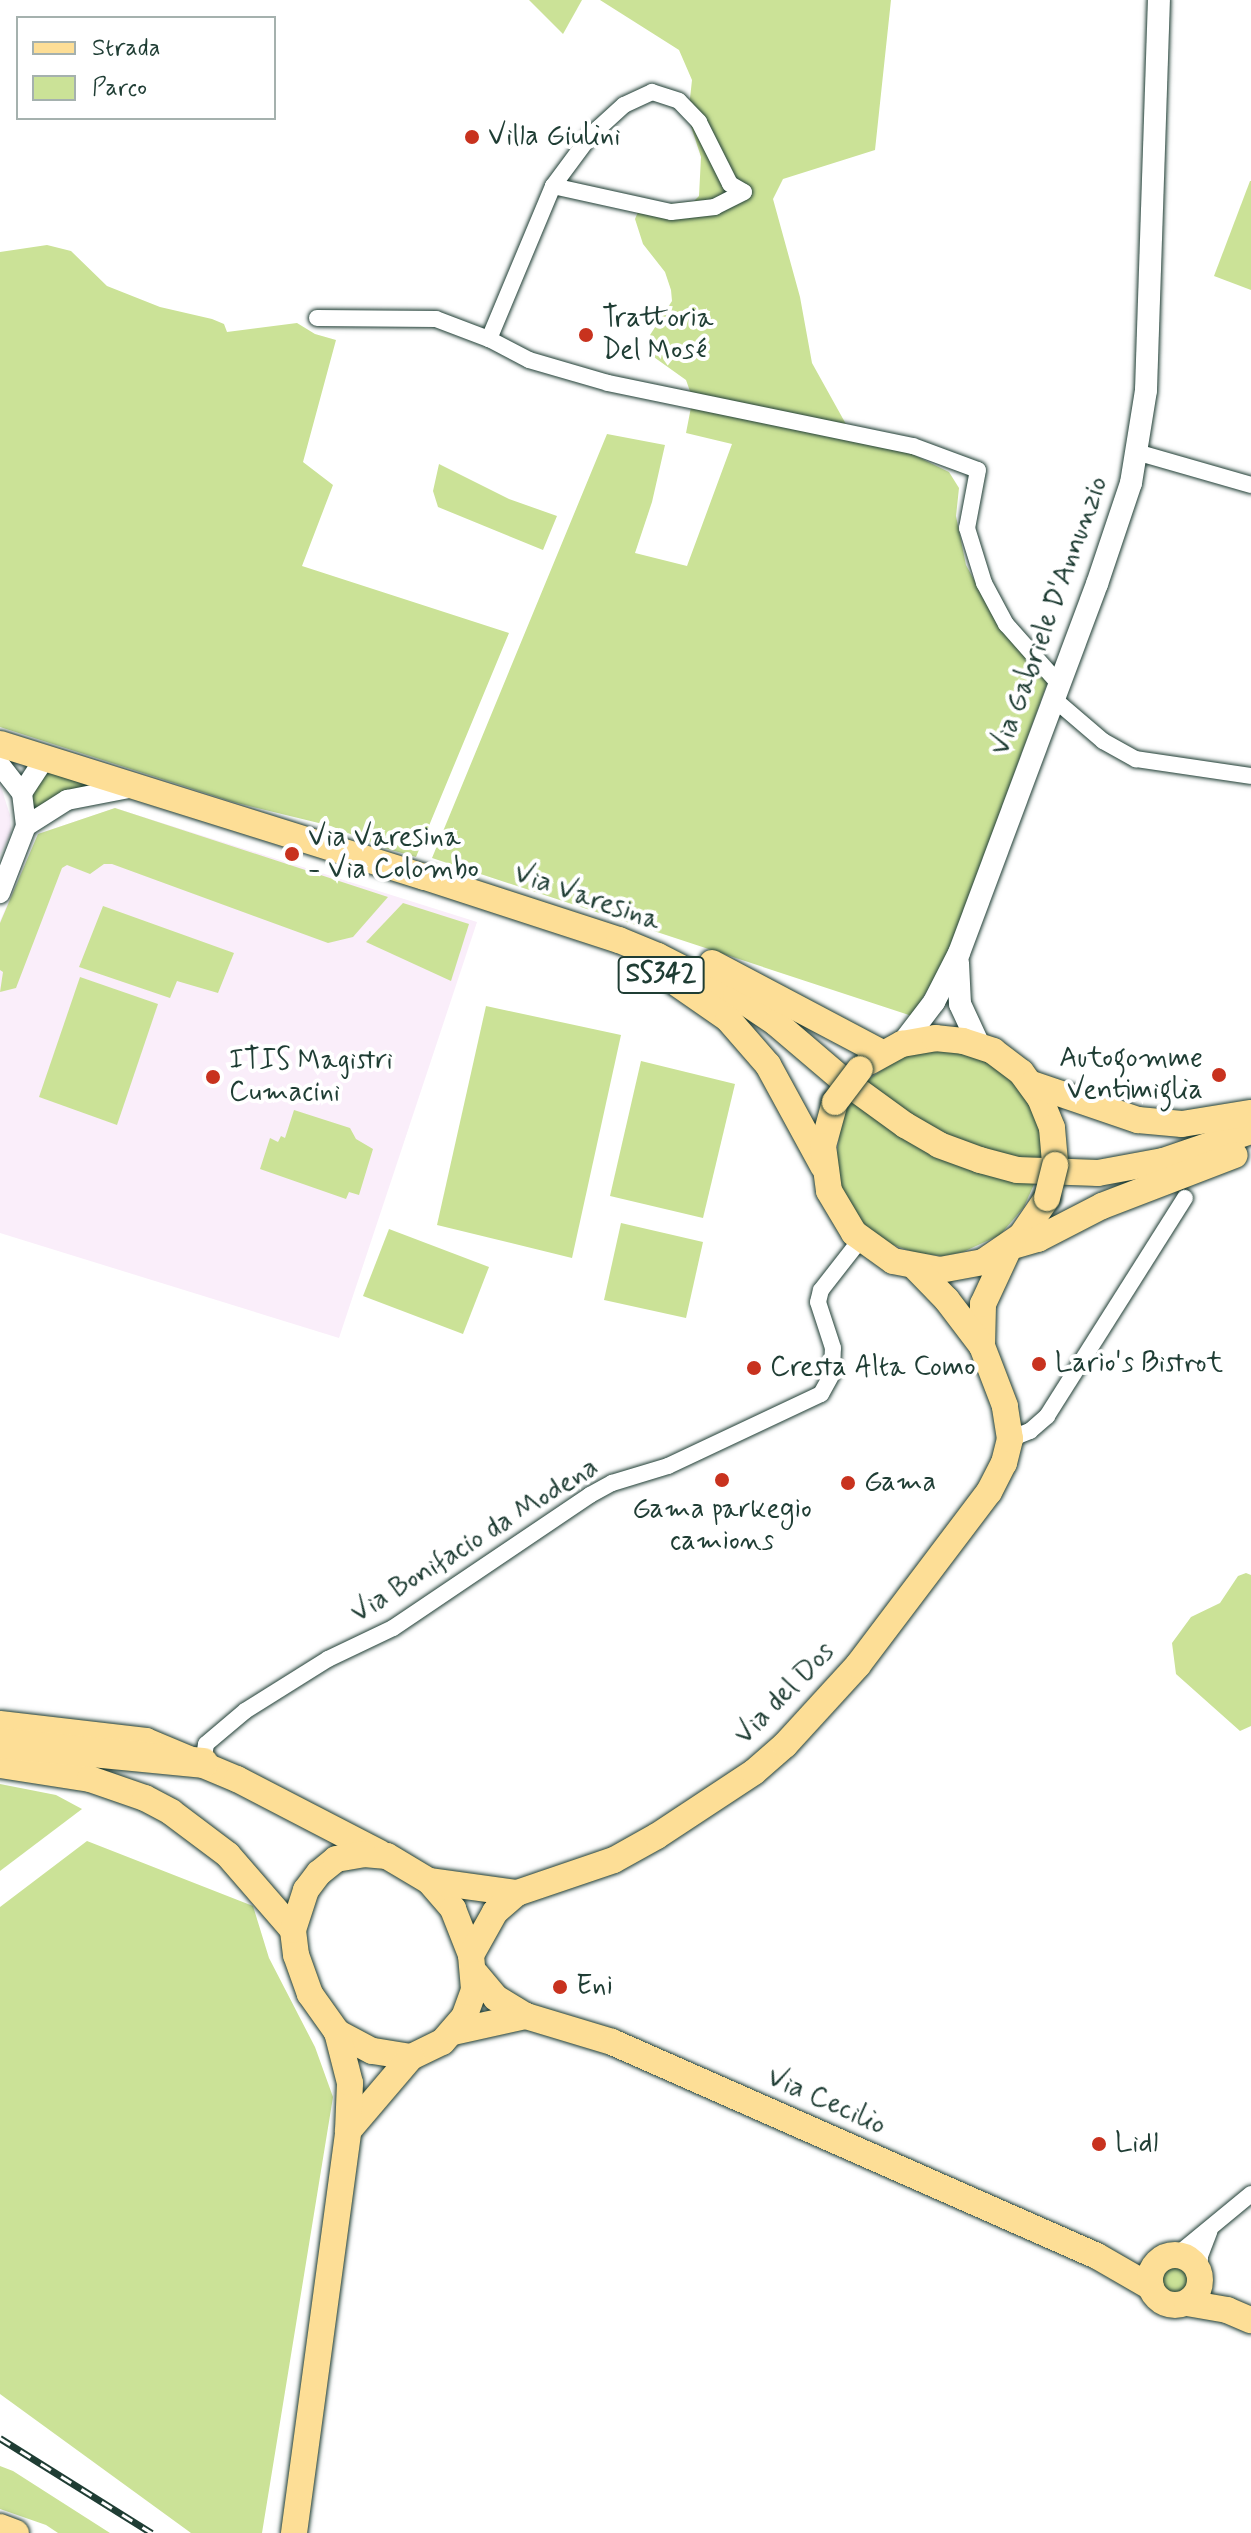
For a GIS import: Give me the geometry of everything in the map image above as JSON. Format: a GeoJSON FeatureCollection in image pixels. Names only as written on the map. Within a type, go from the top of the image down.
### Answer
{"type":"FeatureCollection","features":[{"type":"Feature","properties":{"kind":"highway"},"geometry":{"type":"LineString","coordinates":[[0,1743],[203,1763]]}},
{"type":"Feature","properties":{"kind":"main road","name":"Via Gabriele D'Annunzio"},"geometry":{"type":"LineString","coordinates":[[892,1048],[934,1002],[959,953],[1124,507],[1146,390],[1159,0]]}},
{"type":"Feature","properties":{"kind":"main road","name":"Via Varesina"},"geometry":{"type":"LineString","coordinates":[[0,744],[619,940],[695,975],[776,1023],[843,1080],[905,1125],[939,1145],[980,1160],[1017,1170],[1064,1174],[1114,1172],[1163,1161],[1251,1131]]}},
{"type":"Feature","properties":{"kind":"main road","name":"SS342"},"geometry":{"type":"LineString","coordinates":[[425,877],[500,889],[645,934],[892,1048]]}},
{"type":"Feature","properties":{"kind":"main road","name":"SS342"},"geometry":{"type":"LineString","coordinates":[[425,877],[506,916],[650,969],[705,1001],[728,1019],[768,1065],[823,1166]]}},
{"type":"Feature","properties":{"kind":"main road","name":"Via Gabriele D'Annunzio"},"geometry":{"type":"LineString","coordinates":[[959,953],[960,1004],[979,1045]]}},
{"type":"Feature","properties":{"kind":"main road"},"geometry":{"type":"LineString","coordinates":[[1009,1247],[1033,1223],[1047,1198],[1055,1165],[1049,1118],[1032,1084],[1007,1060],[979,1045],[935,1038],[892,1048],[860,1069],[835,1102],[825,1132],[823,1166],[837,1209],[860,1240],[885,1257],[916,1268],[966,1267],[1009,1247],[1038,1239],[1102,1206],[1251,1148]]}},
{"type":"Feature","properties":{"kind":"main road"},"geometry":{"type":"LineString","coordinates":[[1032,1084],[1138,1120],[1182,1124],[1251,1113]]}},
{"type":"Feature","properties":{"kind":"main road","name":"Via del Dos"},"geometry":{"type":"LineString","coordinates":[[982,1346],[983,1304],[1009,1247]]}},
{"type":"Feature","properties":{"kind":"main road","name":"Via del Dos"},"geometry":{"type":"LineString","coordinates":[[429,1881],[517,1893],[576,1876],[636,1848],[722,1794],[785,1745],[861,1662],[989,1492],[1004,1463],[1010,1439],[1005,1406],[982,1346],[947,1300],[916,1268]]}},
{"type":"Feature","properties":{"kind":"main road","name":"Via Cecilio"},"geometry":{"type":"LineString","coordinates":[[0,1724],[146,1741],[203,1763],[387,1856],[429,1881],[453,1909],[474,1964],[496,1998],[526,2016],[612,2042],[1097,2256],[1151,2287]]}},
{"type":"Feature","properties":{"kind":"main road"},"geometry":{"type":"LineString","coordinates":[[0,1765],[90,1779],[145,1798],[171,1812],[228,1855],[257,1884],[293,1930],[306,1984],[337,2032],[350,2083],[348,2131],[294,2533]]}},
{"type":"Feature","properties":{"kind":"main road"},"geometry":{"type":"LineString","coordinates":[[293,1930],[306,1890],[319,1873],[349,1855],[387,1856]]}},
{"type":"Feature","properties":{"kind":"main road"},"geometry":{"type":"LineString","coordinates":[[453,2032],[471,2003],[474,1964],[495,1912],[517,1893]]}},
{"type":"Feature","properties":{"kind":"main road","name":"Via Cecilio"},"geometry":{"type":"LineString","coordinates":[[348,2131],[411,2057],[453,2032],[526,2016]]}},
{"type":"Feature","properties":{"kind":"main road"},"geometry":{"type":"LineString","coordinates":[[337,2032],[372,2051],[411,2057]]}},
{"type":"Feature","properties":{"kind":"main road","name":"Via Cecilio"},"geometry":{"type":"LineString","coordinates":[[1097,2256],[1168,2258]]}},
{"type":"Feature","properties":{"kind":"main road"},"geometry":{"type":"LineString","coordinates":[[1168,2258],[1190,2260],[1200,2276],[1251,2319],[1227,2310],[1187,2303],[1163,2303],[1151,2287],[1152,2270],[1168,2258]]}},
{"type":"Feature","properties":{"kind":"main road"},"geometry":{"type":"LineString","coordinates":[[1187,2303],[1197,2293],[1200,2276]]}},
{"type":"Feature","properties":{"kind":"main road"},"geometry":{"type":"LineString","coordinates":[[0,2527],[16,2533]]}},
{"type":"Feature","properties":{"kind":"street"},"geometry":{"type":"LineString","coordinates":[[489,339],[553,186],[590,136],[624,105],[652,92],[679,101],[699,122],[730,184],[744,192],[715,207],[671,212],[553,186]]}},
{"type":"Feature","properties":{"kind":"street"},"geometry":{"type":"LineString","coordinates":[[317,318],[436,319],[489,339],[529,360],[608,383],[913,446],[978,470],[967,528],[984,583],[1006,624],[1057,691],[1103,741],[1136,759],[1251,776]]}},
{"type":"Feature","properties":{"kind":"street"},"geometry":{"type":"LineString","coordinates":[[1136,452],[1251,485]]}},
{"type":"Feature","properties":{"kind":"street"},"geometry":{"type":"LineString","coordinates":[[22,793],[45,758]]}},
{"type":"Feature","properties":{"kind":"street"},"geometry":{"type":"LineString","coordinates":[[0,765],[22,793],[26,826],[0,893]]}},
{"type":"Feature","properties":{"kind":"street"},"geometry":{"type":"LineString","coordinates":[[26,826],[67,800],[139,787]]}},
{"type":"Feature","properties":{"kind":"street"},"geometry":{"type":"LineString","coordinates":[[1010,1439],[1030,1431],[1047,1416],[1185,1198]]}},
{"type":"Feature","properties":{"kind":"street","name":"Via Bonifacio da Modena"},"geometry":{"type":"LineString","coordinates":[[203,1763],[206,1744],[245,1711],[328,1659],[393,1628],[590,1495],[612,1483],[668,1466],[821,1394],[832,1374],[833,1348],[818,1302],[826,1281],[860,1240]]}},
{"type":"Feature","properties":{"kind":"street"},"geometry":{"type":"LineString","coordinates":[[1168,2258],[1209,2231],[1230,2208],[1251,2194]]}},
{"type":"Feature","properties":{"kind":"street"},"geometry":{"type":"LineString","coordinates":[[1200,2276],[1202,2245],[1209,2231]]}},
{"type":"Feature","properties":{"kind":"shaded area"},"geometry":{"type":"Polygon","coordinates":[[[0,784],[10,815],[11,833],[0,855],[0,784]]]}},
{"type":"Feature","properties":{"kind":"shaded area","name":"ITIS Magistri Cumacini"},"geometry":{"type":"Polygon","coordinates":[[[115,808],[477,922],[339,1338],[0,1233],[0,921],[38,834],[115,808]]]}},
{"type":"Feature","properties":{"kind":"green space"},"geometry":{"type":"Polygon","coordinates":[[[529,0],[582,0],[563,34],[529,0]]]}},
{"type":"Feature","properties":{"kind":"green space"},"geometry":{"type":"Polygon","coordinates":[[[600,0],[891,0],[875,150],[783,179],[773,199],[800,297],[812,363],[847,426],[692,397],[686,380],[651,355],[650,335],[672,301],[671,290],[665,272],[643,244],[635,219],[640,207],[694,201],[699,196],[701,157],[688,117],[692,80],[679,50],[600,0]]]}},
{"type":"Feature","properties":{"kind":"green space"},"geometry":{"type":"Polygon","coordinates":[[[1251,181],[1251,290],[1214,276],[1251,181]]]}},
{"type":"Feature","properties":{"kind":"green space"},"geometry":{"type":"Polygon","coordinates":[[[47,245],[71,251],[107,286],[160,307],[212,319],[224,324],[227,332],[297,323],[315,334],[336,340],[303,462],[333,485],[302,566],[509,633],[416,857],[384,848],[331,826],[233,802],[0,727],[0,252],[47,245]]]}},
{"type":"Feature","properties":{"kind":"green space"},"geometry":{"type":"Polygon","coordinates":[[[692,402],[912,454],[949,472],[959,488],[956,516],[966,565],[999,626],[1048,681],[947,957],[912,1016],[432,858],[607,434],[665,445],[652,502],[635,553],[687,566],[732,444],[686,433],[692,402]]]}},
{"type":"Feature","properties":{"kind":"green space"},"geometry":{"type":"Polygon","coordinates":[[[439,464],[509,499],[557,516],[543,550],[438,507],[433,491],[439,464]]]}},
{"type":"Feature","properties":{"kind":"green space"},"geometry":{"type":"Polygon","coordinates":[[[40,770],[90,787],[29,818],[34,779],[40,770]]]}},
{"type":"Feature","properties":{"kind":"green space"},"geometry":{"type":"Polygon","coordinates":[[[115,808],[388,897],[353,937],[328,943],[112,864],[104,864],[90,874],[67,865],[62,868],[16,988],[0,992],[3,972],[0,970],[0,923],[38,834],[115,808]]]}},
{"type":"Feature","properties":{"kind":"green space"},"geometry":{"type":"Polygon","coordinates":[[[403,903],[469,924],[451,981],[366,942],[403,903]]]}},
{"type":"Feature","properties":{"kind":"green space"},"geometry":{"type":"Polygon","coordinates":[[[103,906],[234,953],[218,993],[177,981],[170,998],[79,967],[103,906]]]}},
{"type":"Feature","properties":{"kind":"green space"},"geometry":{"type":"Polygon","coordinates":[[[80,977],[158,1004],[117,1125],[39,1097],[80,977]]]}},
{"type":"Feature","properties":{"kind":"green space"},"geometry":{"type":"Polygon","coordinates":[[[486,1006],[621,1035],[572,1258],[437,1225],[486,1006]]]}},
{"type":"Feature","properties":{"kind":"green space"},"geometry":{"type":"Polygon","coordinates":[[[947,1048],[987,1061],[1018,1085],[1036,1114],[1043,1145],[1041,1163],[1016,1160],[943,1136],[863,1083],[902,1056],[947,1048]]]}},
{"type":"Feature","properties":{"kind":"green space"},"geometry":{"type":"Polygon","coordinates":[[[641,1061],[735,1084],[703,1218],[610,1196],[641,1061]]]}},
{"type":"Feature","properties":{"kind":"green space"},"geometry":{"type":"Polygon","coordinates":[[[852,1098],[1035,1182],[1024,1207],[1000,1235],[963,1252],[943,1256],[916,1253],[891,1244],[870,1231],[843,1193],[835,1169],[841,1122],[852,1098]]]}},
{"type":"Feature","properties":{"kind":"green space"},"geometry":{"type":"Polygon","coordinates":[[[294,1110],[350,1128],[356,1139],[373,1149],[359,1195],[349,1192],[346,1199],[260,1169],[270,1138],[278,1142],[281,1136],[285,1138],[294,1110]]]}},
{"type":"Feature","properties":{"kind":"green space"},"geometry":{"type":"Polygon","coordinates":[[[621,1223],[703,1242],[686,1318],[604,1300],[621,1223]]]}},
{"type":"Feature","properties":{"kind":"green space"},"geometry":{"type":"Polygon","coordinates":[[[389,1229],[489,1267],[463,1334],[363,1296],[389,1229]]]}},
{"type":"Feature","properties":{"kind":"green space"},"geometry":{"type":"Polygon","coordinates":[[[1251,1575],[1251,1726],[1240,1731],[1176,1674],[1172,1643],[1191,1617],[1220,1603],[1238,1576],[1251,1575]]]}},
{"type":"Feature","properties":{"kind":"green space"},"geometry":{"type":"Polygon","coordinates":[[[0,1784],[56,1795],[82,1809],[0,1871],[0,1784]]]}},
{"type":"Feature","properties":{"kind":"green space"},"geometry":{"type":"Polygon","coordinates":[[[87,1841],[253,1906],[269,1958],[315,2047],[333,2097],[262,2533],[191,2533],[0,2394],[0,1907],[87,1841]]]}},
{"type":"Feature","properties":{"kind":"green space"},"geometry":{"type":"Polygon","coordinates":[[[1175,2267],[1185,2271],[1189,2281],[1185,2291],[1175,2295],[1165,2291],[1161,2281],[1165,2271],[1175,2267]]]}},
{"type":"Feature","properties":{"kind":"green space"},"geometry":{"type":"Polygon","coordinates":[[[0,2466],[13,2471],[110,2533],[58,2533],[46,2525],[0,2509],[0,2466]]]}},
{"type":"Feature","properties":{"kind":"railway"},"geometry":{"type":"LineString","coordinates":[[0,2438],[152,2533]]}},
{"type":"Feature","properties":{"kind":"place","name":"Villa Giulini"},"geometry":{"type":"Point","coordinates":[472,137]}},
{"type":"Feature","properties":{"kind":"place","name":"Trattoria Del Mosé"},"geometry":{"type":"Point","coordinates":[586,335]}},
{"type":"Feature","properties":{"kind":"place","name":"Via Varesina - Via Colombo"},"geometry":{"type":"Point","coordinates":[292,854]}},
{"type":"Feature","properties":{"kind":"place","name":"Autogomme Ventimiglia"},"geometry":{"type":"Point","coordinates":[1219,1075]}},
{"type":"Feature","properties":{"kind":"place","name":"ITIS Magistri Cumacini"},"geometry":{"type":"Point","coordinates":[213,1077]}},
{"type":"Feature","properties":{"kind":"place","name":"Lario's Bistrot"},"geometry":{"type":"Point","coordinates":[1039,1364]}},
{"type":"Feature","properties":{"kind":"place","name":"Cresta Alta Como"},"geometry":{"type":"Point","coordinates":[754,1368]}},
{"type":"Feature","properties":{"kind":"place","name":"Gama parkegio camions"},"geometry":{"type":"Point","coordinates":[722,1480]}},
{"type":"Feature","properties":{"kind":"place","name":"Gama"},"geometry":{"type":"Point","coordinates":[848,1483]}},
{"type":"Feature","properties":{"kind":"place","name":"Eni"},"geometry":{"type":"Point","coordinates":[560,1987]}},
{"type":"Feature","properties":{"kind":"place","name":"Lidl"},"geometry":{"type":"Point","coordinates":[1099,2144]}}]}
